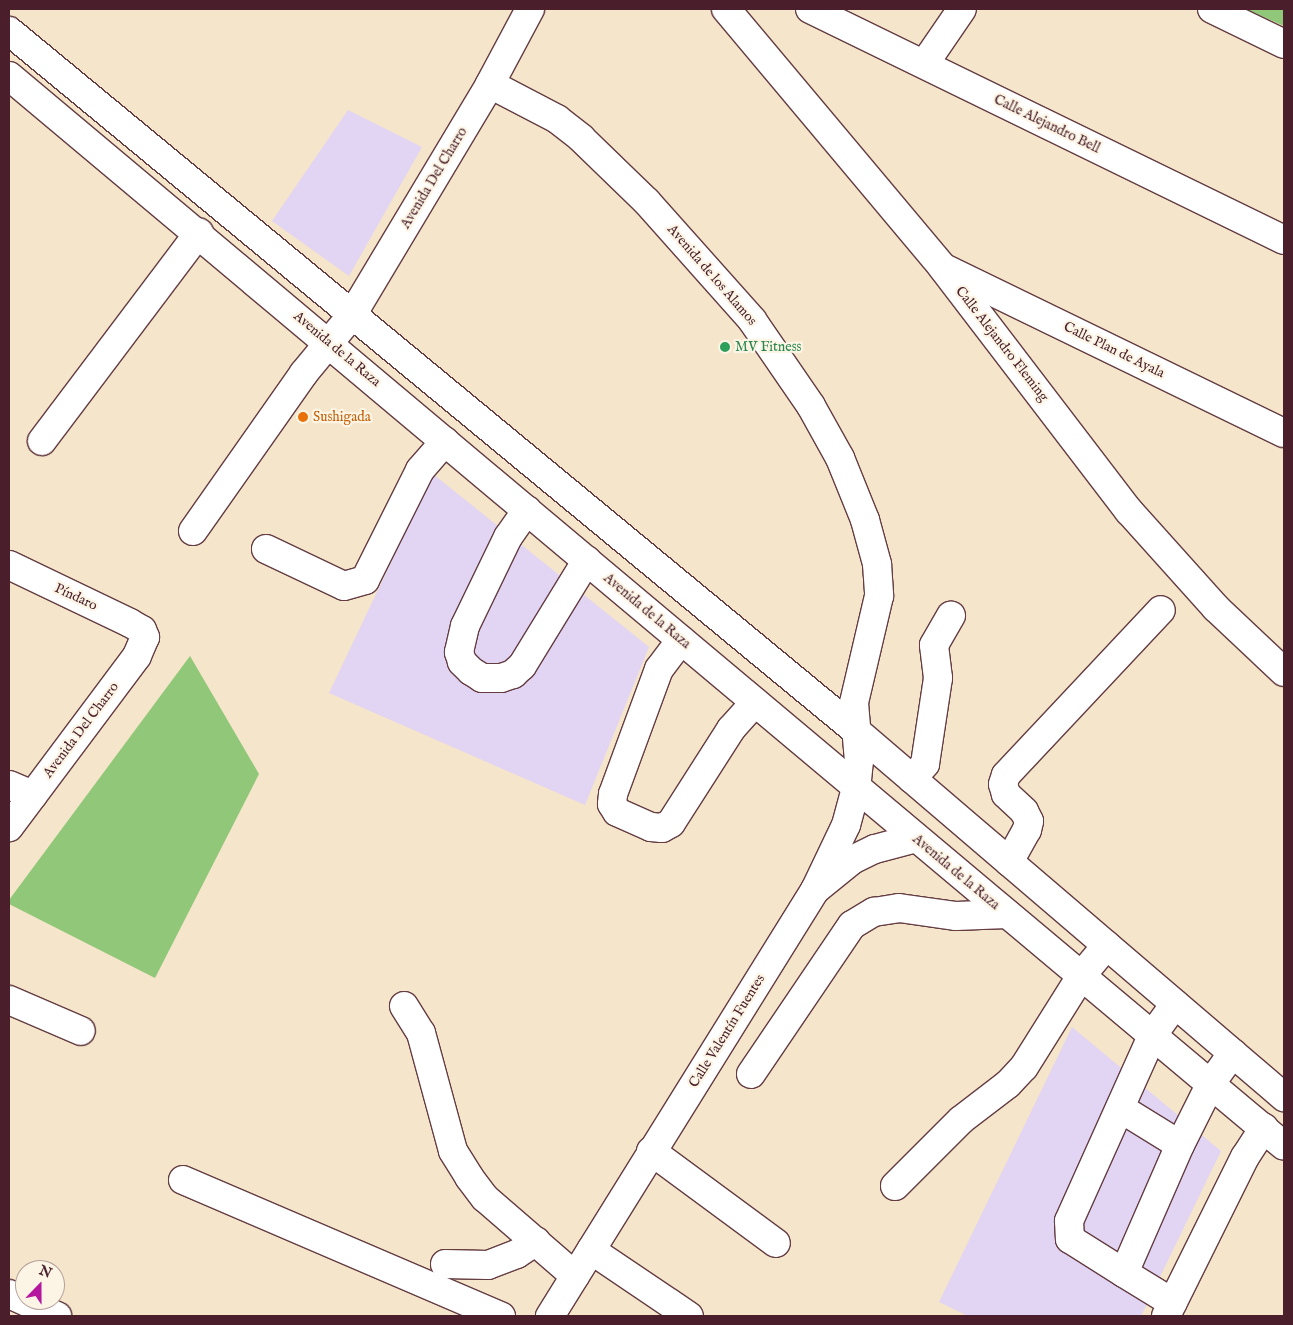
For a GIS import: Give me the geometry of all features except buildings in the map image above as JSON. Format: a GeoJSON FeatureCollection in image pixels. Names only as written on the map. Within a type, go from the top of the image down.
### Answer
{"type":"FeatureCollection","features":[{"type":"Feature","properties":{"kind":"street","name":"Avenida Del Charro"},"geometry":{"type":"LineString","coordinates":[[193,531],[304,373],[352,315],[490,84],[530,9]]}},
{"type":"Feature","properties":{"kind":"street","name":"Calle Alejandro Fleming"},"geometry":{"type":"LineString","coordinates":[[726,9],[943,268],[1129,511],[1216,608],[1284,672]]}},
{"type":"Feature","properties":{"kind":"street","name":"Calle Alejandro Bell"},"geometry":{"type":"LineString","coordinates":[[810,9],[925,63],[1284,240]]}},
{"type":"Feature","properties":{"kind":"street"},"geometry":{"type":"LineString","coordinates":[[925,63],[962,9]]}},
{"type":"Feature","properties":{"kind":"street"},"geometry":{"type":"LineString","coordinates":[[1212,9],[1284,44]]}},
{"type":"Feature","properties":{"kind":"street"},"geometry":{"type":"LineString","coordinates":[[9,31],[855,730],[1284,1097]]}},
{"type":"Feature","properties":{"kind":"street","name":"Avenida de la Raza"},"geometry":{"type":"LineString","coordinates":[[9,76],[199,233],[856,788],[1153,1034],[1284,1146]]}},
{"type":"Feature","properties":{"kind":"street","name":"Avenida de los Alamos"},"geometry":{"type":"LineString","coordinates":[[490,84],[557,119],[647,202],[752,320],[828,433],[866,520],[877,564],[879,596],[860,664],[854,703],[855,730]]}},
{"type":"Feature","properties":{"kind":"street"},"geometry":{"type":"LineString","coordinates":[[42,441],[199,233]]}},
{"type":"Feature","properties":{"kind":"street","name":"Calle Plan de Ayala"},"geometry":{"type":"LineString","coordinates":[[943,268],[1284,433]]}},
{"type":"Feature","properties":{"kind":"street"},"geometry":{"type":"LineString","coordinates":[[266,549],[344,586],[365,580],[420,470],[445,441]]}},
{"type":"Feature","properties":{"kind":"street"},"geometry":{"type":"LineString","coordinates":[[527,510],[508,536],[465,626],[459,652],[462,662],[471,671],[482,678],[501,678],[513,674],[522,666],[587,560]]}},
{"type":"Feature","properties":{"kind":"street","name":"Píndaro"},"geometry":{"type":"LineString","coordinates":[[9,565],[142,630]]}},
{"type":"Feature","properties":{"kind":"street"},"geometry":{"type":"LineString","coordinates":[[1009,862],[1021,843],[1029,821],[1024,812],[1006,794],[1003,784],[1006,775],[1161,610]]}},
{"type":"Feature","properties":{"kind":"street"},"geometry":{"type":"LineString","coordinates":[[912,780],[926,764],[938,678],[934,645],[951,615]]}},
{"type":"Feature","properties":{"kind":"street","name":"Avenida Del Charro"},"geometry":{"type":"LineString","coordinates":[[9,827],[21,790],[137,656],[144,641],[142,630]]}},
{"type":"Feature","properties":{"kind":"street"},"geometry":{"type":"LineString","coordinates":[[681,640],[659,669],[613,794],[612,804],[617,812],[651,827],[662,828],[671,822],[731,729],[755,702]]}},
{"type":"Feature","properties":{"kind":"street","name":"Calle Valentín Fuentes"},"geometry":{"type":"LineString","coordinates":[[550,1316],[815,890],[846,825],[856,788],[858,761],[855,730]]}},
{"type":"Feature","properties":{"kind":"street"},"geometry":{"type":"LineString","coordinates":[[815,890],[852,860],[875,848],[916,838]]}},
{"type":"Feature","properties":{"kind":"street"},"geometry":{"type":"LineString","coordinates":[[750,1074],[852,925],[874,912],[900,908],[956,916],[1008,914]]}},
{"type":"Feature","properties":{"kind":"street"},"geometry":{"type":"LineString","coordinates":[[895,1186],[961,1120],[1008,1084],[1024,1067],[1081,976],[1107,945]]}},
{"type":"Feature","properties":{"kind":"street"},"geometry":{"type":"LineString","coordinates":[[9,1000],[81,1031]]}},
{"type":"Feature","properties":{"kind":"street"},"geometry":{"type":"LineString","coordinates":[[1175,1004],[1153,1034],[1068,1227],[1070,1239],[1124,1273],[1170,1309],[1245,1157],[1264,1128]]}},
{"type":"Feature","properties":{"kind":"street"},"geometry":{"type":"LineString","coordinates":[[404,1006],[421,1033],[429,1055],[453,1151],[485,1198],[575,1276]]}},
{"type":"Feature","properties":{"kind":"street"},"geometry":{"type":"LineString","coordinates":[[1124,1273],[1180,1145],[1211,1083],[1233,1053]]}},
{"type":"Feature","properties":{"kind":"street"},"geometry":{"type":"LineString","coordinates":[[1120,1108],[1180,1145]]}},
{"type":"Feature","properties":{"kind":"street"},"geometry":{"type":"LineString","coordinates":[[651,1151],[776,1243]]}},
{"type":"Feature","properties":{"kind":"street"},"geometry":{"type":"LineString","coordinates":[[183,1180],[501,1316]]}},
{"type":"Feature","properties":{"kind":"street"},"geometry":{"type":"LineString","coordinates":[[445,1264],[488,1265],[517,1254],[536,1241]]}},
{"type":"Feature","properties":{"kind":"street"},"geometry":{"type":"LineString","coordinates":[[591,1250],[689,1316]]}},
{"type":"Feature","properties":{"kind":"street"},"geometry":{"type":"LineString","coordinates":[[9,1294],[57,1316]]}},
{"type":"Feature","properties":{"kind":"shaded area"},"geometry":{"type":"Polygon","coordinates":[[[348,110],[422,147],[349,276],[272,221],[348,110]]]}},
{"type":"Feature","properties":{"kind":"shaded area"},"geometry":{"type":"Polygon","coordinates":[[[433,474],[649,647],[585,805],[329,693],[433,474]]]}},
{"type":"Feature","properties":{"kind":"shaded area"},"geometry":{"type":"Polygon","coordinates":[[[1072,1027],[1221,1151],[1141,1316],[968,1316],[939,1302],[1072,1027]]]}},
{"type":"Feature","properties":{"kind":"green space"},"geometry":{"type":"Polygon","coordinates":[[[1246,9],[1284,9],[1284,26],[1246,9]]]}},
{"type":"Feature","properties":{"kind":"green space"},"geometry":{"type":"Polygon","coordinates":[[[190,656],[259,774],[155,978],[9,904],[9,900],[190,656]]]}},
{"type":"Feature","properties":{"kind":"place","name":"MV Fitness"},"geometry":{"type":"Point","coordinates":[725,347]}},
{"type":"Feature","properties":{"kind":"place","name":"Sushigada"},"geometry":{"type":"Point","coordinates":[303,417]}}]}
